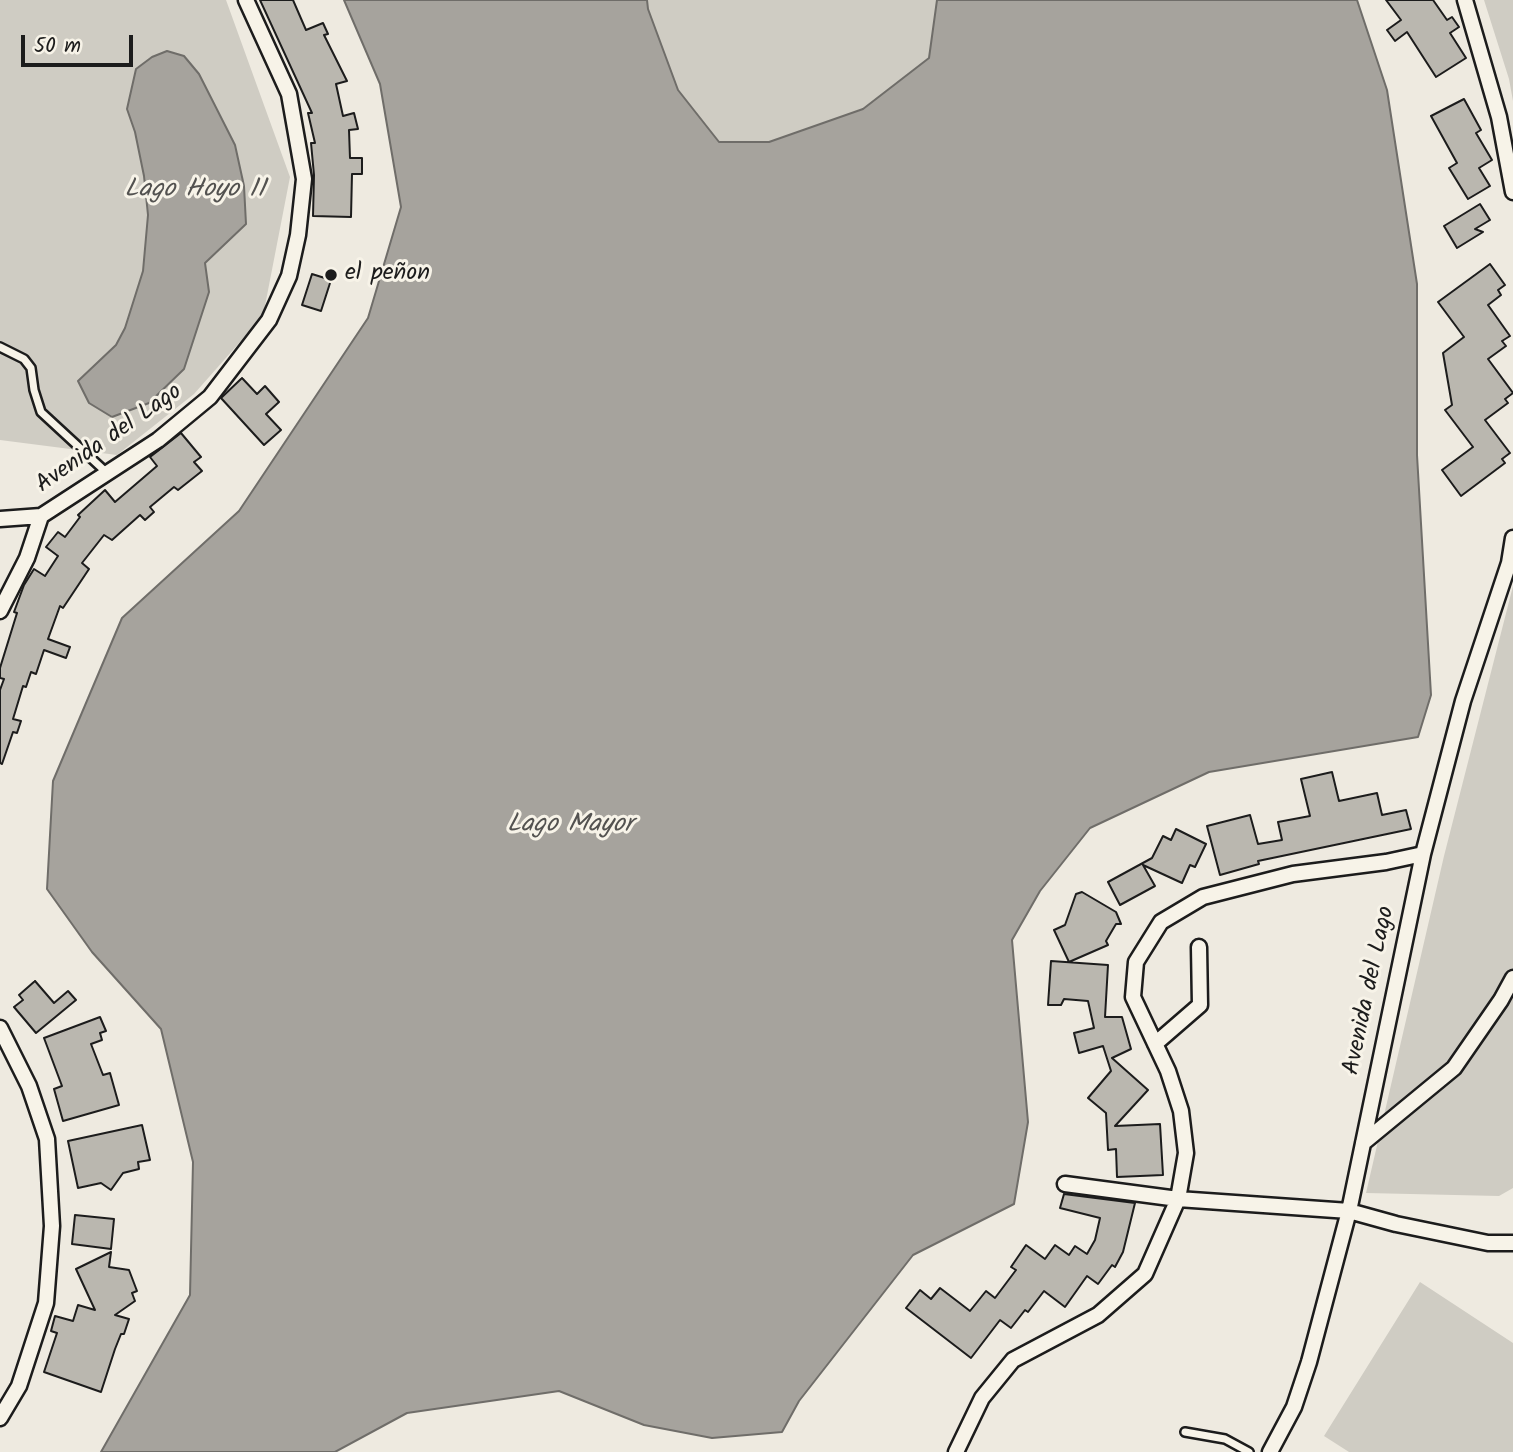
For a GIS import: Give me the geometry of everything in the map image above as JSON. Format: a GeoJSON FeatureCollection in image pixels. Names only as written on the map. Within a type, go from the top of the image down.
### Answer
{"type":"FeatureCollection","features":[{"type":"Feature","properties":{"kind":"street","name":"Avenida del Lago"},"geometry":{"type":"LineString","coordinates":[[0,611],[27,558],[41,516],[158,439],[210,397],[269,320],[289,276],[298,235],[304,179],[289,94],[246,0]]}},
{"type":"Feature","properties":{"kind":"street"},"geometry":{"type":"LineString","coordinates":[[1465,0],[1499,117],[1513,192]]}},
{"type":"Feature","properties":{"kind":"street"},"geometry":{"type":"LineString","coordinates":[[0,519],[41,516]]}},
{"type":"Feature","properties":{"kind":"street","name":"Avenida del Lago"},"geometry":{"type":"LineString","coordinates":[[1270,1452],[1294,1407],[1309,1362],[1349,1210],[1423,854],[1463,701],[1509,563],[1513,538]]}},
{"type":"Feature","properties":{"kind":"street"},"geometry":{"type":"LineString","coordinates":[[956,1452],[982,1398],[1013,1360],[1098,1315],[1145,1274],[1178,1199],[1185,1153],[1181,1111],[1168,1071],[1133,997],[1136,962],[1161,922],[1203,897],[1293,874],[1386,862],[1423,854]]}},
{"type":"Feature","properties":{"kind":"street"},"geometry":{"type":"LineString","coordinates":[[1155,1044],[1200,1005],[1199,947]]}},
{"type":"Feature","properties":{"kind":"street"},"geometry":{"type":"LineString","coordinates":[[1363,1143],[1454,1068],[1513,978]]}},
{"type":"Feature","properties":{"kind":"street"},"geometry":{"type":"LineString","coordinates":[[0,1028],[29,1086],[47,1139],[52,1226],[46,1303],[19,1386],[0,1418]]}},
{"type":"Feature","properties":{"kind":"street"},"geometry":{"type":"LineString","coordinates":[[1065,1184],[1178,1199],[1349,1210],[1396,1224],[1462,1238],[1489,1243],[1513,1243]]}},
{"type":"Feature","properties":{"kind":"lane"},"geometry":{"type":"LineString","coordinates":[[0,347],[24,359],[31,368],[41,412],[106,472]]}},
{"type":"Feature","properties":{"kind":"lane"},"geometry":{"type":"LineString","coordinates":[[1185,1432],[1225,1439],[1249,1452]]}},
{"type":"Feature","properties":{"kind":"shaded area"},"geometry":{"type":"Polygon","coordinates":[[[0,0],[226,0],[290,177],[263,316],[194,394],[117,455],[0,440],[0,0]]]}},
{"type":"Feature","properties":{"kind":"shaded area"},"geometry":{"type":"Polygon","coordinates":[[[647,0],[937,0],[929,58],[863,109],[769,142],[719,142],[678,90],[647,0]]]}},
{"type":"Feature","properties":{"kind":"shaded area"},"geometry":{"type":"Polygon","coordinates":[[[1484,0],[1513,0],[1513,101],[1509,79],[1484,0]]]}},
{"type":"Feature","properties":{"kind":"shaded area"},"geometry":{"type":"Polygon","coordinates":[[[1513,586],[1513,1188],[1499,1196],[1366,1193],[1444,856],[1513,586]]]}},
{"type":"Feature","properties":{"kind":"shaded area"},"geometry":{"type":"Polygon","coordinates":[[[1420,1282],[1513,1343],[1513,1452],[1349,1452],[1324,1436],[1420,1282]]]}},
{"type":"Feature","properties":{"kind":"water","name":"Lago Mayor"},"geometry":{"type":"Polygon","coordinates":[[[344,0],[647,0],[678,90],[719,142],[769,142],[863,109],[929,58],[937,0],[1357,0],[1387,90],[1417,284],[1417,455],[1431,695],[1418,737],[1209,772],[1090,828],[1040,891],[1012,940],[1028,1122],[1014,1204],[913,1255],[799,1401],[782,1432],[712,1438],[644,1425],[559,1391],[407,1413],[335,1452],[101,1452],[190,1295],[193,1162],[161,1029],[92,952],[47,889],[53,781],[122,618],[239,511],[368,318],[401,207],[380,84],[344,0]]]}},
{"type":"Feature","properties":{"kind":"water","name":"Lago Hoyo 11"},"geometry":{"type":"Polygon","coordinates":[[[167,51],[184,56],[199,74],[235,145],[244,186],[246,224],[205,263],[209,292],[184,369],[149,403],[112,417],[89,403],[78,381],[116,345],[125,328],[143,271],[148,215],[144,176],[127,109],[136,69],[152,57],[167,51]]]}},
{"type":"Feature","properties":{"kind":"building"},"geometry":{"type":"Polygon","coordinates":[[[260,0],[293,0],[306,30],[323,23],[328,34],[324,35],[347,81],[336,84],[343,116],[354,113],[358,129],[349,130],[350,158],[362,158],[362,174],[352,174],[351,217],[313,216],[314,175],[311,143],[315,143],[308,113],[312,113],[260,0]]]}},
{"type":"Feature","properties":{"kind":"building"},"geometry":{"type":"Polygon","coordinates":[[[1386,0],[1433,0],[1447,20],[1452,17],[1459,27],[1450,33],[1466,58],[1436,77],[1407,32],[1395,41],[1387,30],[1401,20],[1386,0]]]}},
{"type":"Feature","properties":{"kind":"building"},"geometry":{"type":"Polygon","coordinates":[[[1464,99],[1481,130],[1476,133],[1492,160],[1479,168],[1490,186],[1468,199],[1449,168],[1457,163],[1431,116],[1464,99]]]}},
{"type":"Feature","properties":{"kind":"building"},"geometry":{"type":"Polygon","coordinates":[[[1480,204],[1490,220],[1475,229],[1483,232],[1457,248],[1444,226],[1480,204]]]}},
{"type":"Feature","properties":{"kind":"building"},"geometry":{"type":"Polygon","coordinates":[[[1490,264],[1505,285],[1498,290],[1501,295],[1488,305],[1510,336],[1502,341],[1506,346],[1488,359],[1513,393],[1505,399],[1508,403],[1485,420],[1510,453],[1502,459],[1505,463],[1461,496],[1442,470],[1473,447],[1445,410],[1452,405],[1443,353],[1464,337],[1438,302],[1490,264]]]}},
{"type":"Feature","properties":{"kind":"building"},"geometry":{"type":"Polygon","coordinates":[[[312,274],[331,280],[321,311],[302,305],[312,274]]]}},
{"type":"Feature","properties":{"kind":"building"},"geometry":{"type":"Polygon","coordinates":[[[242,378],[257,394],[265,386],[279,402],[266,414],[281,430],[264,445],[221,398],[242,378]]]}},
{"type":"Feature","properties":{"kind":"building"},"geometry":{"type":"Polygon","coordinates":[[[181,433],[201,457],[194,462],[202,471],[178,490],[174,487],[150,507],[154,512],[145,520],[140,515],[112,540],[104,535],[82,563],[89,569],[63,608],[60,606],[48,639],[70,647],[66,658],[44,650],[36,674],[31,672],[26,687],[23,686],[13,719],[21,721],[17,733],[13,732],[2,764],[0,763],[0,690],[4,679],[0,678],[0,668],[17,613],[14,612],[24,585],[34,569],[45,576],[58,556],[46,547],[58,532],[65,537],[80,517],[78,515],[105,490],[115,502],[157,466],[150,457],[181,433]]]}},
{"type":"Feature","properties":{"kind":"building"},"geometry":{"type":"Polygon","coordinates":[[[1332,772],[1339,801],[1377,793],[1382,815],[1406,810],[1411,829],[1258,861],[1259,864],[1220,875],[1207,826],[1250,815],[1258,844],[1282,840],[1278,822],[1310,816],[1301,779],[1332,772]]]}},
{"type":"Feature","properties":{"kind":"building"},"geometry":{"type":"Polygon","coordinates":[[[1176,829],[1206,844],[1195,867],[1190,865],[1182,883],[1143,865],[1155,886],[1120,905],[1108,882],[1152,858],[1163,836],[1171,840],[1176,829]]]}},
{"type":"Feature","properties":{"kind":"building"},"geometry":{"type":"Polygon","coordinates":[[[1082,892],[1116,912],[1121,924],[1116,924],[1106,941],[1108,945],[1069,962],[1054,930],[1065,925],[1076,894],[1082,892]]]}},
{"type":"Feature","properties":{"kind":"building"},"geometry":{"type":"Polygon","coordinates":[[[1051,961],[1108,965],[1105,1017],[1122,1017],[1131,1049],[1112,1058],[1148,1090],[1115,1126],[1160,1124],[1163,1175],[1117,1177],[1116,1149],[1108,1150],[1106,1113],[1088,1098],[1111,1071],[1103,1046],[1079,1053],[1074,1033],[1094,1028],[1088,1001],[1064,999],[1061,1005],[1048,1005],[1051,961]]]}},
{"type":"Feature","properties":{"kind":"building"},"geometry":{"type":"Polygon","coordinates":[[[35,981],[54,1003],[68,991],[76,1000],[36,1033],[14,1007],[23,1000],[19,995],[35,981]]]}},
{"type":"Feature","properties":{"kind":"building"},"geometry":{"type":"Polygon","coordinates":[[[100,1017],[106,1031],[100,1033],[102,1040],[91,1044],[103,1075],[110,1073],[119,1105],[63,1121],[54,1089],[62,1086],[44,1038],[100,1017]]]}},
{"type":"Feature","properties":{"kind":"building"},"geometry":{"type":"Polygon","coordinates":[[[142,1125],[150,1160],[138,1162],[139,1169],[123,1173],[111,1190],[101,1183],[78,1188],[68,1141],[142,1125]]]}},
{"type":"Feature","properties":{"kind":"building"},"geometry":{"type":"Polygon","coordinates":[[[1064,1194],[1135,1203],[1123,1252],[1115,1267],[1112,1265],[1098,1284],[1087,1276],[1065,1307],[1044,1291],[1011,1328],[1000,1320],[971,1358],[906,1308],[920,1290],[931,1299],[940,1288],[970,1311],[986,1291],[995,1298],[1016,1270],[1011,1267],[1026,1245],[1045,1259],[1055,1245],[1069,1255],[1075,1246],[1087,1254],[1095,1240],[1100,1218],[1060,1208],[1064,1194]]]}},
{"type":"Feature","properties":{"kind":"building"},"geometry":{"type":"Polygon","coordinates":[[[75,1215],[114,1219],[111,1249],[72,1244],[75,1215]]]}},
{"type":"Feature","properties":{"kind":"building"},"geometry":{"type":"Polygon","coordinates":[[[111,1252],[109,1267],[129,1270],[137,1291],[132,1293],[135,1301],[115,1315],[129,1319],[115,1349],[101,1392],[44,1372],[57,1333],[51,1331],[55,1316],[73,1321],[78,1305],[95,1310],[76,1269],[111,1252]]]}},
{"type":"Feature","properties":{"kind":"place","name":"el peñon"},"geometry":{"type":"Point","coordinates":[331,275]}}]}
